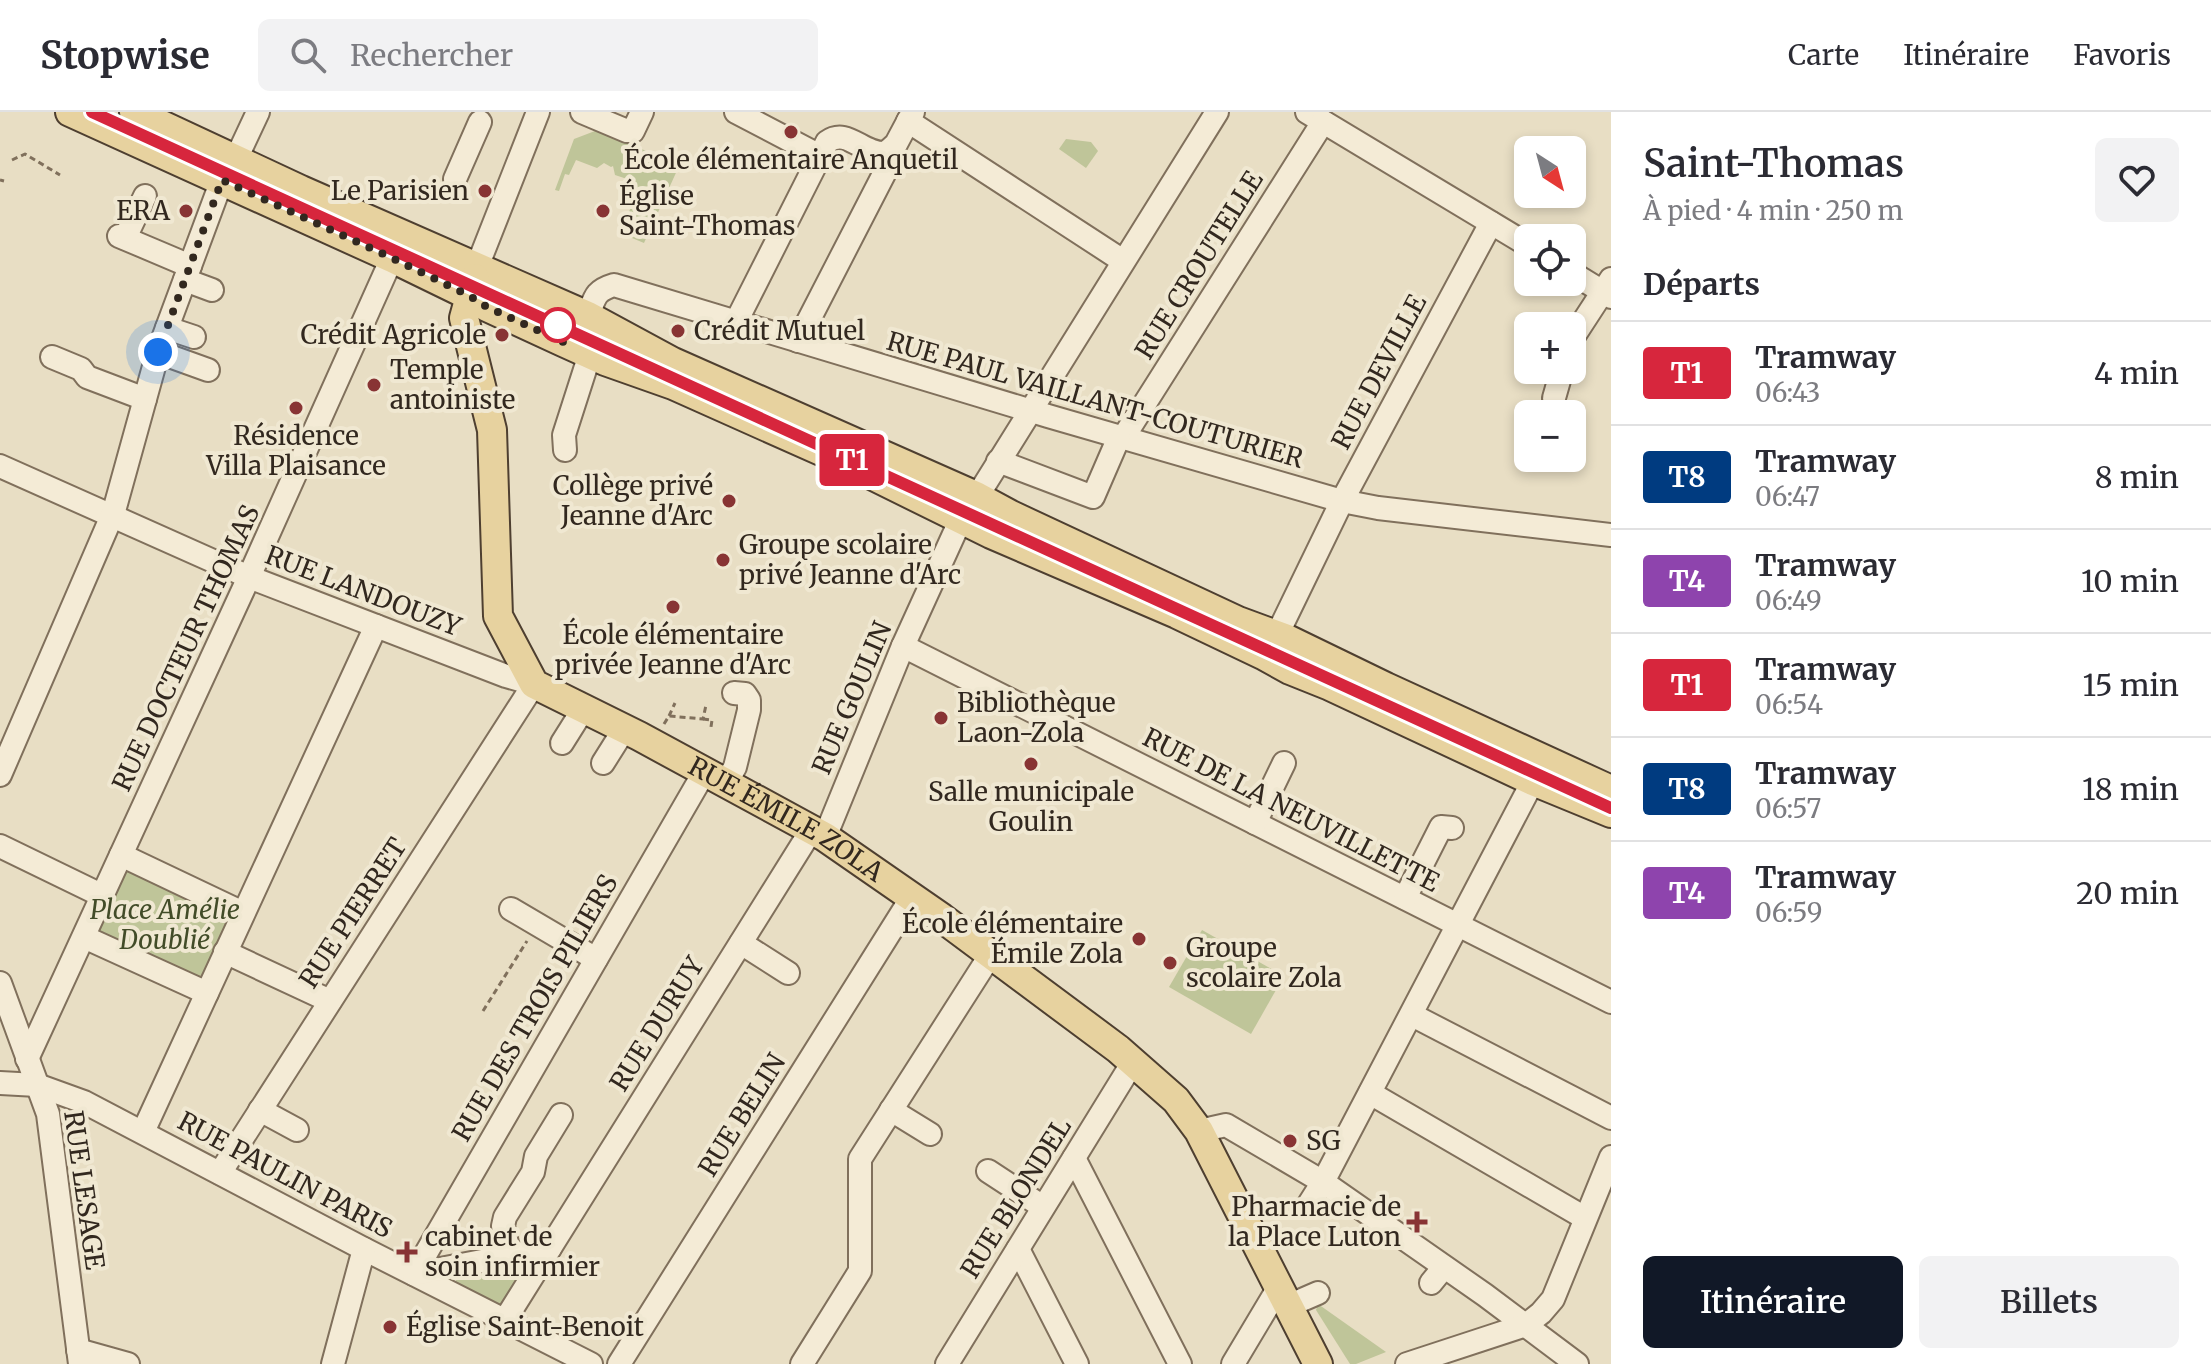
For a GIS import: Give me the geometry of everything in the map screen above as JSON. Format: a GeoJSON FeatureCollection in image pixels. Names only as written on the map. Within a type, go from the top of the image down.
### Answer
{"type":"FeatureCollection","features":[{"type":"Feature","properties":{"kind":"main road"},"geometry":{"type":"LineString","coordinates":[[70,112],[477,267],[588,316],[673,362],[1290,670],[1343,691],[1533,781],[1611,813]]}},
{"type":"Feature","properties":{"kind":"main road"},"geometry":{"type":"LineString","coordinates":[[134,112],[229,170],[487,307],[839,459],[969,508],[1011,515],[1611,790]]}},
{"type":"Feature","properties":{"kind":"main road"},"geometry":{"type":"LineString","coordinates":[[477,267],[464,318],[492,430],[498,616],[534,684]]}},
{"type":"Feature","properties":{"kind":"main road","name":"RUE ÉMILE ZOLA"},"geometry":{"type":"LineString","coordinates":[[534,684],[625,728],[818,833],[991,954],[1133,1062],[1176,1100],[1199,1131],[1318,1364]]}},
{"type":"Feature","properties":{"kind":"street"},"geometry":{"type":"LineString","coordinates":[[0,775],[112,515],[158,352],[229,170],[258,112]]}},
{"type":"Feature","properties":{"kind":"street"},"geometry":{"type":"LineString","coordinates":[[477,267],[538,112]]}},
{"type":"Feature","properties":{"kind":"street"},"geometry":{"type":"LineString","coordinates":[[582,112],[633,131],[642,112]]}},
{"type":"Feature","properties":{"kind":"street"},"geometry":{"type":"LineString","coordinates":[[736,112],[820,156]]}},
{"type":"Feature","properties":{"kind":"street","name":"RUE GOULIN"},"geometry":{"type":"LineString","coordinates":[[818,833],[955,532],[1217,112]]}},
{"type":"Feature","properties":{"kind":"street"},"geometry":{"type":"LineString","coordinates":[[736,322],[827,142],[842,136],[872,152],[886,153],[896,144],[910,117],[1123,261]]}},
{"type":"Feature","properties":{"kind":"street"},"geometry":{"type":"LineString","coordinates":[[1315,117],[1514,237]]}},
{"type":"Feature","properties":{"kind":"street","name":"RUE CROUTELLE"},"geometry":{"type":"LineString","coordinates":[[998,461],[1093,497],[1121,437],[1315,117]]}},
{"type":"Feature","properties":{"kind":"street"},"geometry":{"type":"LineString","coordinates":[[455,179],[480,122]]}},
{"type":"Feature","properties":{"kind":"street"},"geometry":{"type":"LineString","coordinates":[[798,341],[884,174]]}},
{"type":"Feature","properties":{"kind":"street"},"geometry":{"type":"LineString","coordinates":[[145,196],[122,237],[212,290]]}},
{"type":"Feature","properties":{"kind":"street","name":"RUE DEVILLE"},"geometry":{"type":"LineString","coordinates":[[1277,635],[1342,501],[1491,223]]}},
{"type":"Feature","properties":{"kind":"street","name":"RUE DOCTEUR THOMAS"},"geometry":{"type":"LineString","coordinates":[[27,1059],[392,258]]}},
{"type":"Feature","properties":{"kind":"street"},"geometry":{"type":"LineString","coordinates":[[1586,279],[1608,289],[1586,320]]}},
{"type":"Feature","properties":{"kind":"street","name":"RUE PAUL VAILLANT-COUTURIER"},"geometry":{"type":"LineString","coordinates":[[588,316],[596,294],[614,285],[1030,411],[1342,501],[1378,508],[1611,535]]}},
{"type":"Feature","properties":{"kind":"street"},"geometry":{"type":"LineString","coordinates":[[167,328],[194,337]]}},
{"type":"Feature","properties":{"kind":"street"},"geometry":{"type":"LineString","coordinates":[[158,352],[208,370]]}},
{"type":"Feature","properties":{"kind":"street"},"geometry":{"type":"LineString","coordinates":[[565,450],[564,435],[590,354]]}},
{"type":"Feature","properties":{"kind":"street"},"geometry":{"type":"LineString","coordinates":[[52,357],[81,369],[87,377],[145,399]]}},
{"type":"Feature","properties":{"kind":"street"},"geometry":{"type":"LineString","coordinates":[[1554,398],[1558,384]]}},
{"type":"Feature","properties":{"kind":"street","name":"RUE LANDOUZY"},"geometry":{"type":"LineString","coordinates":[[0,466],[249,577],[534,684]]}},
{"type":"Feature","properties":{"kind":"street"},"geometry":{"type":"LineString","coordinates":[[143,1132],[376,626]]}},
{"type":"Feature","properties":{"kind":"street","name":"RUE DE LA NEUVILLETTE"},"geometry":{"type":"LineString","coordinates":[[903,646],[1611,1002]]}},
{"type":"Feature","properties":{"kind":"street","name":"RUE PIERRET"},"geometry":{"type":"LineString","coordinates":[[220,1173],[534,684]]}},
{"type":"Feature","properties":{"kind":"street","name":"RUE DES TROIS PILIERS"},"geometry":{"type":"LineString","coordinates":[[414,1274],[596,959],[715,777],[735,767],[749,700],[745,694],[734,693]]}},
{"type":"Feature","properties":{"kind":"street"},"geometry":{"type":"LineString","coordinates":[[562,743],[584,708]]}},
{"type":"Feature","properties":{"kind":"street"},"geometry":{"type":"LineString","coordinates":[[603,763],[625,728]]}},
{"type":"Feature","properties":{"kind":"street"},"geometry":{"type":"LineString","coordinates":[[1255,823],[1284,763]]}},
{"type":"Feature","properties":{"kind":"street"},"geometry":{"type":"LineString","coordinates":[[1309,1204],[1412,1015],[1533,781]]}},
{"type":"Feature","properties":{"kind":"street"},"geometry":{"type":"LineString","coordinates":[[1405,898],[1441,827],[1452,828]]}},
{"type":"Feature","properties":{"kind":"street","name":"RUE DURUY"},"geometry":{"type":"LineString","coordinates":[[505,1320],[741,943],[818,833]]}},
{"type":"Feature","properties":{"kind":"street"},"geometry":{"type":"LineString","coordinates":[[0,846],[103,896]]}},
{"type":"Feature","properties":{"kind":"street"},"geometry":{"type":"LineString","coordinates":[[121,855],[243,913]]}},
{"type":"Feature","properties":{"kind":"street","name":"RUE BELIN"},"geometry":{"type":"LineString","coordinates":[[619,1364],[912,897]]}},
{"type":"Feature","properties":{"kind":"street"},"geometry":{"type":"LineString","coordinates":[[511,909],[596,959]]}},
{"type":"Feature","properties":{"kind":"street"},"geometry":{"type":"LineString","coordinates":[[84,937],[207,993]]}},
{"type":"Feature","properties":{"kind":"street"},"geometry":{"type":"LineString","coordinates":[[741,943],[788,973]]}},
{"type":"Feature","properties":{"kind":"street"},"geometry":{"type":"LineString","coordinates":[[225,952],[330,1001]]}},
{"type":"Feature","properties":{"kind":"street"},"geometry":{"type":"LineString","coordinates":[[802,1364],[860,1271],[860,1159],[902,1101],[991,954]]}},
{"type":"Feature","properties":{"kind":"street","name":"RUE LESAGE"},"geometry":{"type":"LineString","coordinates":[[0,983],[48,1114],[79,1357]]}},
{"type":"Feature","properties":{"kind":"street"},"geometry":{"type":"LineString","coordinates":[[1412,1015],[1611,1118]]}},
{"type":"Feature","properties":{"kind":"street","name":"RUE BLONDEL"},"geometry":{"type":"LineString","coordinates":[[947,1364],[1133,1062]]}},
{"type":"Feature","properties":{"kind":"street","name":"RUE PAULIN PARIS"},"geometry":{"type":"LineString","coordinates":[[0,1083],[37,1085],[84,1102],[591,1364]]}},
{"type":"Feature","properties":{"kind":"street"},"geometry":{"type":"LineString","coordinates":[[1370,1093],[1585,1218]]}},
{"type":"Feature","properties":{"kind":"street"},"geometry":{"type":"LineString","coordinates":[[902,1101],[930,1134]]}},
{"type":"Feature","properties":{"kind":"street"},"geometry":{"type":"LineString","coordinates":[[260,1110],[297,1130]]}},
{"type":"Feature","properties":{"kind":"street"},"geometry":{"type":"LineString","coordinates":[[510,1256],[503,1226],[505,1217],[533,1172],[536,1156],[561,1115]]}},
{"type":"Feature","properties":{"kind":"street"},"geometry":{"type":"LineString","coordinates":[[1199,1131],[1226,1125],[1323,1182],[1438,1275],[1526,1325],[1577,1364]]}},
{"type":"Feature","properties":{"kind":"street"},"geometry":{"type":"LineString","coordinates":[[1407,1364],[1526,1325],[1541,1313],[1553,1299],[1611,1157]]}},
{"type":"Feature","properties":{"kind":"street"},"geometry":{"type":"LineString","coordinates":[[1074,1158],[1180,1364]]}},
{"type":"Feature","properties":{"kind":"street"},"geometry":{"type":"LineString","coordinates":[[988,1171],[1043,1207]]}},
{"type":"Feature","properties":{"kind":"street"},"geometry":{"type":"LineString","coordinates":[[414,1274],[550,1248]]}},
{"type":"Feature","properties":{"kind":"street"},"geometry":{"type":"LineString","coordinates":[[333,1364],[364,1249]]}},
{"type":"Feature","properties":{"kind":"street"},"geometry":{"type":"LineString","coordinates":[[1018,1249],[1077,1364]]}},
{"type":"Feature","properties":{"kind":"street"},"geometry":{"type":"LineString","coordinates":[[1233,1364],[1284,1296],[1318,1293]]}},
{"type":"Feature","properties":{"kind":"street"},"geometry":{"type":"LineString","coordinates":[[79,1357],[128,1364]]}},
{"type":"Feature","properties":{"kind":"path"},"geometry":{"type":"LineString","coordinates":[[12,160],[25,154],[60,175]]}},
{"type":"Feature","properties":{"kind":"path"},"geometry":{"type":"LineString","coordinates":[[659,730],[675,703]]}},
{"type":"Feature","properties":{"kind":"path"},"geometry":{"type":"LineString","coordinates":[[703,719],[706,705]]}},
{"type":"Feature","properties":{"kind":"path"},"geometry":{"type":"LineString","coordinates":[[669,716],[712,720],[711,727]]}},
{"type":"Feature","properties":{"kind":"path"},"geometry":{"type":"LineString","coordinates":[[483,1011],[537,924]]}},
{"type":"Feature","properties":{"kind":"green space"},"geometry":{"type":"Polygon","coordinates":[[[595,131],[680,164],[644,243],[620,233],[634,200],[621,196],[627,179],[615,175],[613,166],[604,163],[597,168],[576,160],[569,175],[565,174],[559,191],[555,190],[574,139],[595,131]]]}},
{"type":"Feature","properties":{"kind":"green space"},"geometry":{"type":"Polygon","coordinates":[[[1066,139],[1091,142],[1098,151],[1086,168],[1059,149],[1066,139]]]}},
{"type":"Feature","properties":{"kind":"green space","name":"Place Amélie Doublié"},"geometry":{"type":"Polygon","coordinates":[[[125,862],[239,915],[205,988],[91,935],[125,862]]]}},
{"type":"Feature","properties":{"kind":"green space"},"geometry":{"type":"Polygon","coordinates":[[[1202,930],[1284,976],[1251,1034],[1169,987],[1202,930]]]}},
{"type":"Feature","properties":{"kind":"green space"},"geometry":{"type":"Polygon","coordinates":[[[523,1260],[528,1266],[504,1306],[496,1307],[456,1286],[456,1278],[523,1260]]]}},
{"type":"Feature","properties":{"kind":"green space"},"geometry":{"type":"Polygon","coordinates":[[[1318,1304],[1386,1352],[1350,1364],[1316,1310],[1318,1304]]]}},
{"type":"Feature","properties":{"kind":"tram line"},"geometry":{"type":"LineString","coordinates":[[92,112],[1611,808]]}},
{"type":"Feature","properties":{"kind":"tram line","name":"T1"},"geometry":{"type":"LineString","coordinates":[[92,112],[1611,808]]}},
{"type":"Feature","properties":{"kind":"place","name":"École élémentaire Anquetil"},"geometry":{"type":"Point","coordinates":[791,132]}},
{"type":"Feature","properties":{"kind":"place","name":"Le Parisien"},"geometry":{"type":"Point","coordinates":[485,191]}},
{"type":"Feature","properties":{"kind":"place","name":"ERA"},"geometry":{"type":"Point","coordinates":[186,211]}},
{"type":"Feature","properties":{"kind":"place","name":"Église Saint-Thomas"},"geometry":{"type":"Point","coordinates":[603,211]}},
{"type":"Feature","properties":{"kind":"place","name":"Crédit Mutuel"},"geometry":{"type":"Point","coordinates":[678,331]}},
{"type":"Feature","properties":{"kind":"place","name":"Crédit Agricole"},"geometry":{"type":"Point","coordinates":[502,335]}},
{"type":"Feature","properties":{"kind":"place","name":"Temple antoiniste"},"geometry":{"type":"Point","coordinates":[374,385]}},
{"type":"Feature","properties":{"kind":"place","name":"Résidence Villa Plaisance"},"geometry":{"type":"Point","coordinates":[296,408]}},
{"type":"Feature","properties":{"kind":"place","name":"Collège privé Jeanne d'Arc"},"geometry":{"type":"Point","coordinates":[729,501]}},
{"type":"Feature","properties":{"kind":"place","name":"Groupe scolaire privé Jeanne d'Arc"},"geometry":{"type":"Point","coordinates":[723,560]}},
{"type":"Feature","properties":{"kind":"place","name":"École élémentaire privée Jeanne d'Arc"},"geometry":{"type":"Point","coordinates":[673,607]}},
{"type":"Feature","properties":{"kind":"place","name":"Bibliothèque Laon-Zola"},"geometry":{"type":"Point","coordinates":[941,718]}},
{"type":"Feature","properties":{"kind":"place","name":"Salle municipale Goulin"},"geometry":{"type":"Point","coordinates":[1031,764]}},
{"type":"Feature","properties":{"kind":"place","name":"École élémentaire Émile Zola"},"geometry":{"type":"Point","coordinates":[1139,939]}},
{"type":"Feature","properties":{"kind":"place","name":"Groupe scolaire Zola"},"geometry":{"type":"Point","coordinates":[1170,963]}},
{"type":"Feature","properties":{"kind":"place","name":"SG"},"geometry":{"type":"Point","coordinates":[1290,1141]}},
{"type":"Feature","properties":{"kind":"place","name":"Pharmacie de la Place Luton"},"geometry":{"type":"Point","coordinates":[1417,1222]}},
{"type":"Feature","properties":{"kind":"place","name":"cabinet de soin infirmier"},"geometry":{"type":"Point","coordinates":[407,1252]}},
{"type":"Feature","properties":{"kind":"place","name":"Église Saint-Benoit"},"geometry":{"type":"Point","coordinates":[390,1327]}},
{"type":"Feature","properties":{"kind":"route"},"geometry":{"type":"LineString","coordinates":[[158,352],[222,180],[392,258],[563,342],[558,325]]}}]}
